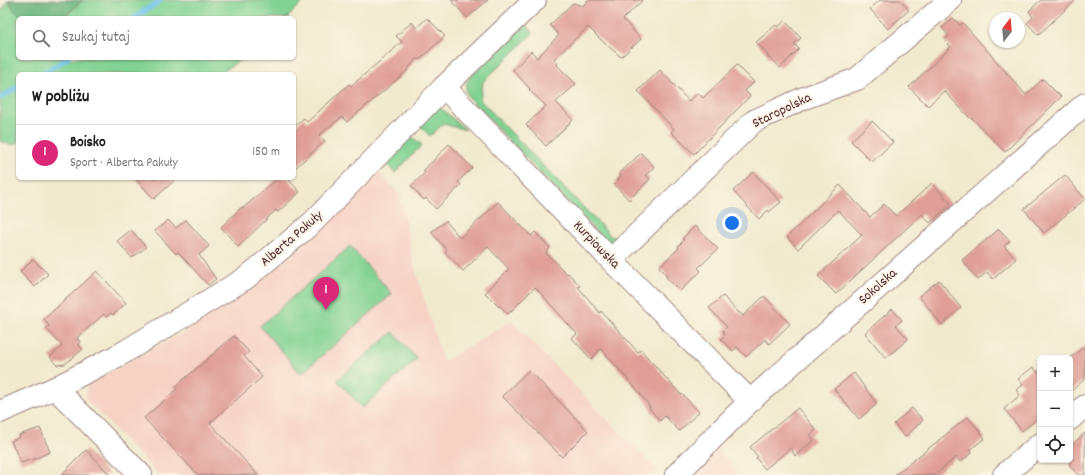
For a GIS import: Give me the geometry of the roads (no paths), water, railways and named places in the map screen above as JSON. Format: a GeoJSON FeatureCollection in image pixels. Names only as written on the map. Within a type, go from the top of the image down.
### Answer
{"type":"FeatureCollection","features":[{"type":"Feature","properties":{"kind":"street","name":"Alberta Pakuły"},"geometry":{"type":"LineString","coordinates":[[0,412],[56,388],[121,354],[246,278],[312,223],[444,87],[535,0]]}},
{"type":"Feature","properties":{"kind":"street","name":"Staropolska"},"geometry":{"type":"LineString","coordinates":[[611,260],[754,121],[804,98],[857,79],[950,0]]}},
{"type":"Feature","properties":{"kind":"street","name":"Kurpiowska"},"geometry":{"type":"LineString","coordinates":[[444,87],[750,402]]}},
{"type":"Feature","properties":{"kind":"street","name":"Sokolska"},"geometry":{"type":"LineString","coordinates":[[676,475],[750,402],[1085,104]]}},
{"type":"Feature","properties":{"kind":"street"},"geometry":{"type":"LineString","coordinates":[[56,388],[140,475]]}},
{"type":"Feature","properties":{"kind":"street"},"geometry":{"type":"LineString","coordinates":[[1073,416],[1085,406]]}},
{"type":"Feature","properties":{"kind":"street"},"geometry":{"type":"LineString","coordinates":[[1004,475],[1037,447]]}},
{"type":"Feature","properties":{"kind":"waterway"},"geometry":{"type":"LineString","coordinates":[[137,16],[161,0]]}},
{"type":"Feature","properties":{"kind":"waterway"},"geometry":{"type":"LineString","coordinates":[[44,72],[65,60]]}},
{"type":"Feature","properties":{"kind":"waterway"},"geometry":{"type":"LineString","coordinates":[[0,98],[16,88]]}},
{"type":"Feature","properties":{"kind":"place","name":"Boisko"},"geometry":{"type":"Point","coordinates":[326,310]}}]}
